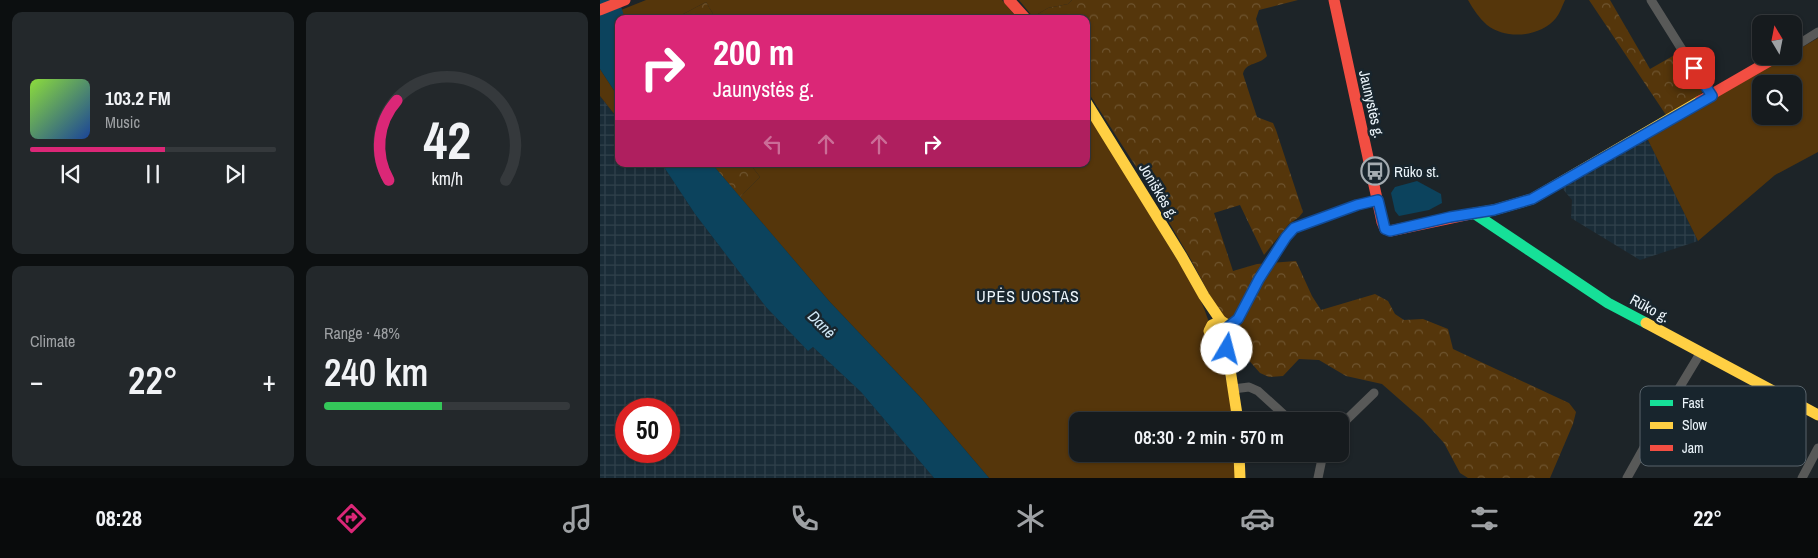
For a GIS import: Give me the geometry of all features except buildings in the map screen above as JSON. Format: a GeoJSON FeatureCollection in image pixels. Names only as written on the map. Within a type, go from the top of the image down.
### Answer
{"type":"FeatureCollection","features":[{"type":"Feature","properties":{"kind":"street"},"geometry":{"type":"LineString","coordinates":[[600,10],[625,0]]}},
{"type":"Feature","properties":{"kind":"street"},"geometry":{"type":"LineString","coordinates":[[1009,0],[1022,15]]}},
{"type":"Feature","properties":{"kind":"street","name":"Jaunystės g."},"geometry":{"type":"LineString","coordinates":[[1334,0],[1385,229],[1390,231],[1450,217],[1494,210],[1532,199],[1763,65]]}},
{"type":"Feature","properties":{"kind":"street"},"geometry":{"type":"LineString","coordinates":[[1651,0],[1712,96]]}},
{"type":"Feature","properties":{"kind":"street"},"geometry":{"type":"LineString","coordinates":[[1802,42],[1818,32]]}},
{"type":"Feature","properties":{"kind":"street","name":"Joniškės g."},"geometry":{"type":"LineString","coordinates":[[1090,108],[1182,257],[1204,296],[1220,330]]}},
{"type":"Feature","properties":{"kind":"street"},"geometry":{"type":"LineString","coordinates":[[1237,412],[1220,330],[1238,319],[1259,279],[1286,237],[1294,228],[1357,205],[1378,200]]}},
{"type":"Feature","properties":{"kind":"street","name":"Rūko g."},"geometry":{"type":"LineString","coordinates":[[1476,214],[1608,303],[1764,386]]}},
{"type":"Feature","properties":{"kind":"street"},"geometry":{"type":"LineString","coordinates":[[1680,386],[1701,352]]}},
{"type":"Feature","properties":{"kind":"street"},"geometry":{"type":"LineString","coordinates":[[1233,389],[1248,387],[1258,391],[1281,412]]}},
{"type":"Feature","properties":{"kind":"street"},"geometry":{"type":"LineString","coordinates":[[1349,417],[1374,393]]}},
{"type":"Feature","properties":{"kind":"street","name":"Rūko g."},"geometry":{"type":"LineString","coordinates":[[1806,409],[1818,415]]}},
{"type":"Feature","properties":{"kind":"street"},"geometry":{"type":"LineString","coordinates":[[1802,478],[1818,448]]}},
{"type":"Feature","properties":{"kind":"street"},"geometry":{"type":"LineString","coordinates":[[1627,478],[1640,455]]}},
{"type":"Feature","properties":{"kind":"street"},"geometry":{"type":"LineString","coordinates":[[1239,462],[1240,478]]}},
{"type":"Feature","properties":{"kind":"street"},"geometry":{"type":"LineString","coordinates":[[1318,478],[1321,462]]}},
{"type":"Feature","properties":{"kind":"shaded area"},"geometry":{"type":"Polygon","coordinates":[[[600,96],[615,115],[615,167],[664,167],[695,214],[766,307],[808,351],[813,347],[861,392],[934,478],[600,478],[600,96]]]}},
{"type":"Feature","properties":{"kind":"shaded area"},"geometry":{"type":"Polygon","coordinates":[[[1647,138],[1698,241],[1640,260],[1571,218],[1572,200],[1562,188],[1647,138]]]}},
{"type":"Feature","properties":{"kind":"green space"},"geometry":{"type":"Polygon","coordinates":[[[646,0],[1002,0],[1015,15],[714,15],[706,2],[682,15],[623,15],[621,10],[646,0]]]}},
{"type":"Feature","properties":{"kind":"green space"},"geometry":{"type":"Polygon","coordinates":[[[1019,0],[1072,0],[1068,4],[1048,8],[1036,15],[1031,15],[1019,0]]]}},
{"type":"Feature","properties":{"kind":"green space"},"geometry":{"type":"Polygon","coordinates":[[[1072,0],[1298,0],[1259,10],[1256,19],[1267,56],[1247,67],[1243,74],[1257,117],[1273,123],[1303,212],[1289,224],[1264,255],[1240,205],[1214,213],[1233,271],[1257,264],[1296,261],[1312,296],[1321,310],[1375,294],[1388,301],[1395,314],[1404,320],[1423,319],[1448,329],[1453,349],[1569,403],[1576,412],[1573,424],[1550,478],[1468,478],[1460,473],[1444,443],[1423,420],[1382,384],[1346,376],[1319,360],[1299,359],[1283,376],[1269,377],[1260,373],[1238,348],[1190,258],[1140,173],[1090,95],[1090,15],[1036,15],[1048,8],[1068,4],[1072,0]]]}},
{"type":"Feature","properties":{"kind":"green space"},"geometry":{"type":"Polygon","coordinates":[[[1468,0],[1565,0],[1557,16],[1550,24],[1533,33],[1513,34],[1495,30],[1487,25],[1468,0]]]}},
{"type":"Feature","properties":{"kind":"green space"},"geometry":{"type":"Polygon","coordinates":[[[1589,0],[1610,0],[1650,69],[1678,53],[1681,55],[1703,91],[1700,95],[1666,115],[1589,0]]]}},
{"type":"Feature","properties":{"kind":"green space"},"geometry":{"type":"Polygon","coordinates":[[[706,2],[714,15],[682,15],[706,2]]]}},
{"type":"Feature","properties":{"kind":"green space"},"geometry":{"type":"Polygon","coordinates":[[[1818,38],[1818,152],[1775,175],[1698,241],[1647,138],[1752,76],[1752,125],[1802,125],[1802,75],[1755,75],[1772,65],[1802,65],[1802,47],[1818,38]]]}},
{"type":"Feature","properties":{"kind":"green space"},"geometry":{"type":"Polygon","coordinates":[[[600,69],[615,92],[615,115],[600,96],[600,69]]]}},
{"type":"Feature","properties":{"kind":"green space"},"geometry":{"type":"Polygon","coordinates":[[[1090,118],[1198,295],[1210,325],[1222,365],[1232,412],[1069,412],[1069,462],[1235,462],[1235,478],[989,478],[921,398],[829,301],[740,197],[760,177],[752,167],[1090,167],[1090,118]]]}},
{"type":"Feature","properties":{"kind":"green space"},"geometry":{"type":"Polygon","coordinates":[[[715,167],[752,167],[760,177],[740,197],[715,167]]]}},
{"type":"Feature","properties":{"kind":"water"},"geometry":{"type":"Polygon","coordinates":[[[600,0],[619,0],[624,15],[615,15],[615,92],[600,69],[600,0]]]}},
{"type":"Feature","properties":{"kind":"water","name":"Danė"},"geometry":{"type":"Polygon","coordinates":[[[664,167],[715,167],[829,301],[921,398],[989,478],[934,478],[861,392],[813,347],[808,351],[766,307],[695,214],[664,167]]]}},
{"type":"Feature","properties":{"kind":"water"},"geometry":{"type":"Polygon","coordinates":[[[1417,181],[1441,194],[1442,203],[1429,210],[1399,216],[1395,211],[1391,193],[1395,187],[1417,181]]]}},
{"type":"Feature","properties":{"kind":"traffic: fast"},"geometry":{"type":"LineString","coordinates":[[1475,214],[1608,303],[1646,323]]}},
{"type":"Feature","properties":{"kind":"traffic: slow"},"geometry":{"type":"LineString","coordinates":[[1470,214],[1494,210],[1532,199],[1700,101]]}},
{"type":"Feature","properties":{"kind":"traffic: slow"},"geometry":{"type":"LineString","coordinates":[[1090,108],[1221,321]]}},
{"type":"Feature","properties":{"kind":"traffic: slow"},"geometry":{"type":"LineString","coordinates":[[1226,338],[1219,341],[1212,338],[1209,331],[1212,325],[1221,321],[1226,324],[1228,330],[1226,343],[1237,412]]}},
{"type":"Feature","properties":{"kind":"traffic: slow"},"geometry":{"type":"LineString","coordinates":[[1646,323],[1764,386]]}},
{"type":"Feature","properties":{"kind":"traffic: slow"},"geometry":{"type":"LineString","coordinates":[[1806,409],[1818,415]]}},
{"type":"Feature","properties":{"kind":"traffic: slow"},"geometry":{"type":"LineString","coordinates":[[1239,462],[1240,478]]}},
{"type":"Feature","properties":{"kind":"traffic: jam"},"geometry":{"type":"LineString","coordinates":[[600,10],[625,0]]}},
{"type":"Feature","properties":{"kind":"traffic: jam"},"geometry":{"type":"LineString","coordinates":[[1009,0],[1022,15]]}},
{"type":"Feature","properties":{"kind":"traffic: jam"},"geometry":{"type":"LineString","coordinates":[[1334,0],[1385,229],[1390,231],[1470,214]]}},
{"type":"Feature","properties":{"kind":"traffic: jam"},"geometry":{"type":"LineString","coordinates":[[1700,101],[1762,65]]}},
{"type":"Feature","properties":{"kind":"place","name":"Rūko st."},"geometry":{"type":"Point","coordinates":[1375,171]}},
{"type":"Feature","properties":{"kind":"district","name":"UPĖS UOSTAS"},"geometry":{"type":"Point","coordinates":[1028,296]}},
{"type":"Feature","properties":{"kind":"route"},"geometry":{"type":"LineString","coordinates":[[1227,349],[1228,327],[1238,319],[1259,279],[1286,237],[1294,228],[1357,205],[1378,200],[1382,222],[1385,229],[1390,231],[1450,217],[1494,210],[1532,199],[1712,96],[1694,68]]}}]}
